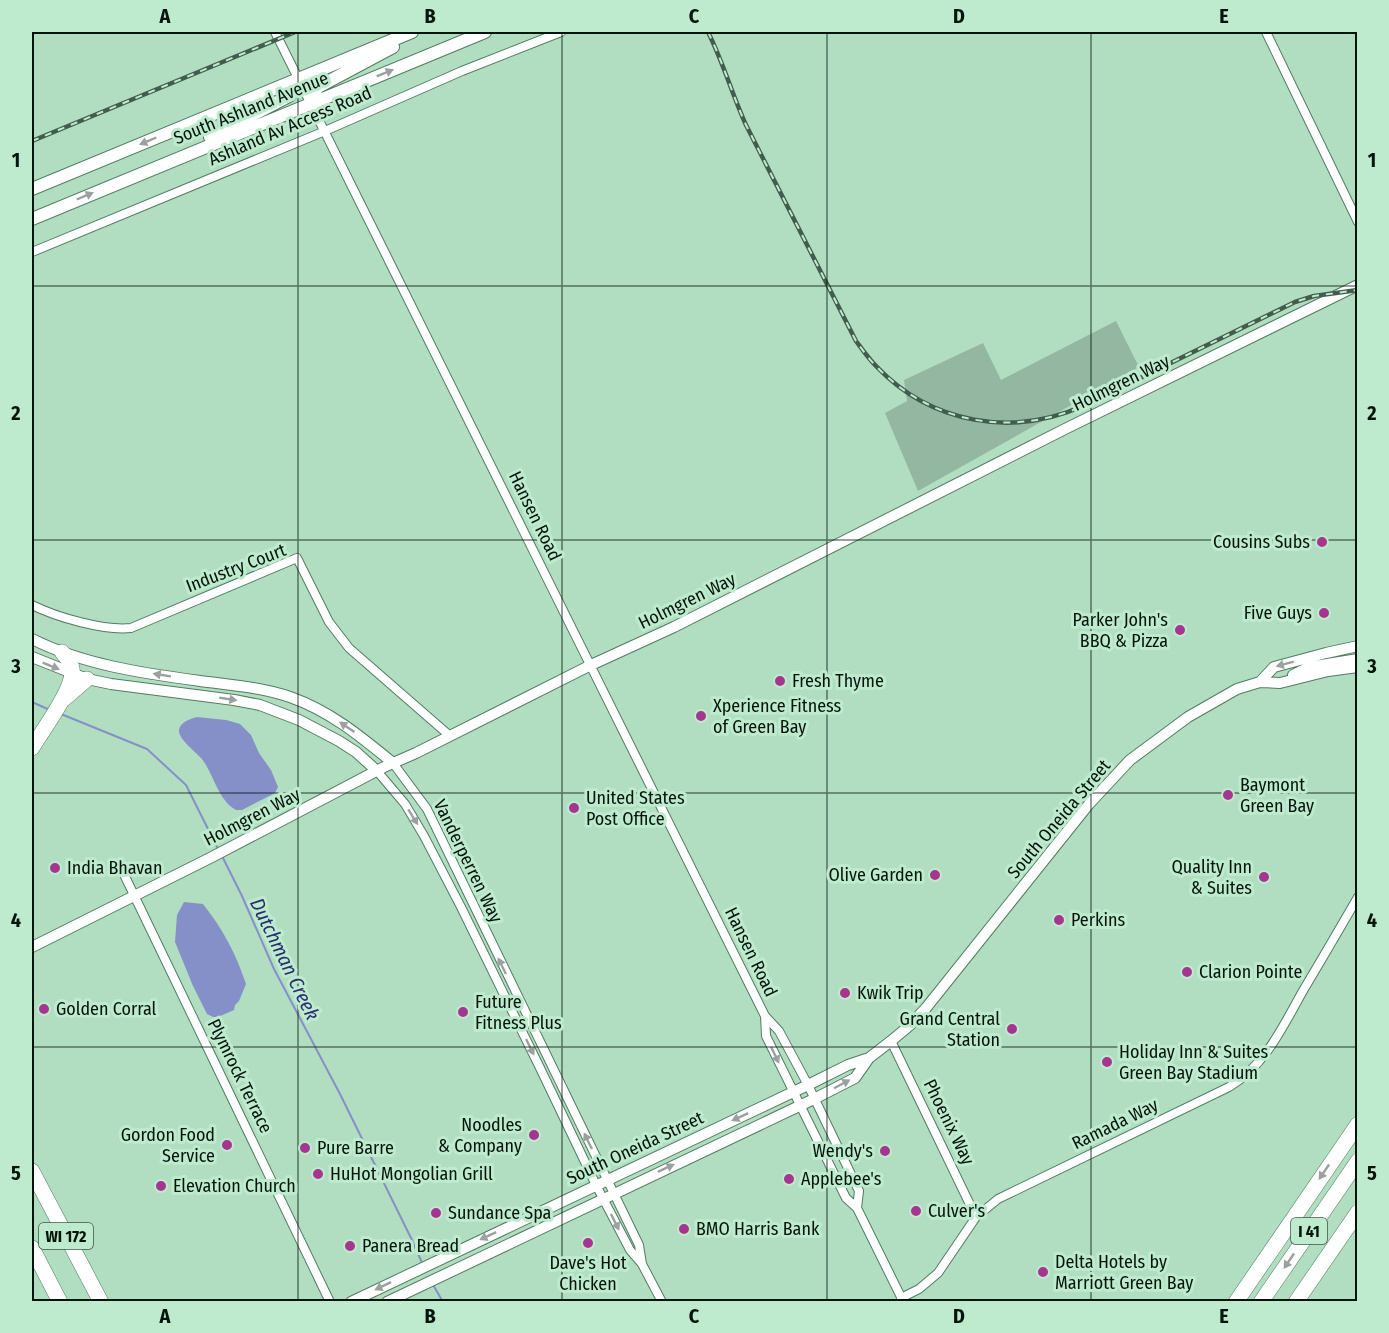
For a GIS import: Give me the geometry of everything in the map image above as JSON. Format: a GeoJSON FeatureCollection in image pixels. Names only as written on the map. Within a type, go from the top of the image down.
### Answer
{"type":"FeatureCollection","features":[{"type":"Feature","properties":{"kind":"highway"},"geometry":{"type":"LineString","coordinates":[[62,652],[70,664],[72,674],[62,701]]}},
{"type":"Feature","properties":{"kind":"highway"},"geometry":{"type":"LineString","coordinates":[[32,748],[62,701],[87,679]]}},
{"type":"Feature","properties":{"kind":"highway"},"geometry":{"type":"LineString","coordinates":[[1236,1302],[1358,1124]]}},
{"type":"Feature","properties":{"kind":"highway","name":"I 41"},"geometry":{"type":"LineString","coordinates":[[1261,1302],[1358,1161]]}},
{"type":"Feature","properties":{"kind":"highway","name":"WI 172"},"geometry":{"type":"LineString","coordinates":[[32,1171],[101,1302]]}},
{"type":"Feature","properties":{"kind":"highway","name":"I 41"},"geometry":{"type":"LineString","coordinates":[[1296,1302],[1358,1212]]}},
{"type":"Feature","properties":{"kind":"highway","name":"WI 172"},"geometry":{"type":"LineString","coordinates":[[32,1248],[60,1302]]}},
{"type":"Feature","properties":{"kind":"main road","name":"South Ashland Avenue"},"geometry":{"type":"LineString","coordinates":[[32,189],[413,32]]}},
{"type":"Feature","properties":{"kind":"main road"},"geometry":{"type":"LineString","coordinates":[[311,103],[312,96],[318,87],[401,43],[413,32]]}},
{"type":"Feature","properties":{"kind":"main road","name":"South Ashland Avenue"},"geometry":{"type":"LineString","coordinates":[[32,219],[485,32]]}},
{"type":"Feature","properties":{"kind":"main road"},"geometry":{"type":"LineString","coordinates":[[164,163],[289,96],[297,87],[299,78]]}},
{"type":"Feature","properties":{"kind":"street","name":"Hansen Road"},"geometry":{"type":"LineString","coordinates":[[275,32],[765,1016],[779,1031],[808,1085],[859,1191],[857,1208]]}},
{"type":"Feature","properties":{"kind":"street","name":"Ashland Av Access Road"},"geometry":{"type":"LineString","coordinates":[[32,252],[561,32]]}},
{"type":"Feature","properties":{"kind":"street"},"geometry":{"type":"LineString","coordinates":[[1266,32],[1358,222]]}},
{"type":"Feature","properties":{"kind":"street","name":"Holmgren Way"},"geometry":{"type":"LineString","coordinates":[[32,947],[393,763],[591,665],[674,627],[1129,397],[1358,285]]}},
{"type":"Feature","properties":{"kind":"street","name":"Industry Court"},"geometry":{"type":"LineString","coordinates":[[32,605],[57,615],[95,625],[130,628],[297,558],[329,622],[343,642],[450,736]]}},
{"type":"Feature","properties":{"kind":"street","name":"Vanderperren Way"},"geometry":{"type":"LineString","coordinates":[[32,639],[92,663],[262,689],[289,697],[321,710],[360,736],[393,763],[427,809],[607,1180],[608,1196]]}},
{"type":"Feature","properties":{"kind":"street"},"geometry":{"type":"LineString","coordinates":[[1260,682],[1274,667],[1358,646]]}},
{"type":"Feature","properties":{"kind":"street","name":"Vanderperren Way"},"geometry":{"type":"LineString","coordinates":[[32,657],[87,679],[260,705],[299,720],[339,741],[357,752],[377,771],[405,804],[424,836],[461,906],[596,1185],[608,1196],[639,1245],[642,1264],[662,1302]]}},
{"type":"Feature","properties":{"kind":"street"},"geometry":{"type":"LineString","coordinates":[[1280,683],[1309,667],[1358,659]]}},
{"type":"Feature","properties":{"kind":"street","name":"South Oneida Street"},"geometry":{"type":"LineString","coordinates":[[387,1302],[855,1078],[869,1058],[909,1026],[926,1008],[1089,804],[1131,760],[1188,717],[1237,689],[1260,682],[1280,683],[1358,666]]}},
{"type":"Feature","properties":{"kind":"street","name":"Plymrock Terrace"},"geometry":{"type":"LineString","coordinates":[[120,866],[330,1302]]}},
{"type":"Feature","properties":{"kind":"street","name":"Ramada Way"},"geometry":{"type":"LineString","coordinates":[[902,1300],[920,1289],[938,1273],[976,1217],[1010,1192],[1242,1079],[1263,1059],[1272,1046],[1358,897]]}},
{"type":"Feature","properties":{"kind":"street","name":"Hansen Road"},"geometry":{"type":"LineString","coordinates":[[765,1016],[766,1036],[793,1092],[846,1198],[857,1208],[902,1300]]}},
{"type":"Feature","properties":{"kind":"street","name":"Phoenix Way"},"geometry":{"type":"LineString","coordinates":[[891,1041],[976,1217]]}},
{"type":"Feature","properties":{"kind":"street","name":"South Oneida Street"},"geometry":{"type":"LineString","coordinates":[[351,1302],[848,1065],[869,1058]]}},
{"type":"Feature","properties":{"kind":"green space"},"geometry":{"type":"Polygon","coordinates":[[[1116,321],[1139,367],[918,491],[885,413],[907,401],[904,380],[983,343],[1001,380],[1116,321]]]}},
{"type":"Feature","properties":{"kind":"water"},"geometry":{"type":"Polygon","coordinates":[[[197,717],[240,724],[251,735],[259,753],[271,770],[278,787],[275,793],[242,810],[236,810],[230,806],[220,794],[202,759],[179,734],[183,723],[197,717]]]}},
{"type":"Feature","properties":{"kind":"water"},"geometry":{"type":"Polygon","coordinates":[[[184,902],[203,904],[210,913],[228,942],[246,984],[234,1010],[218,1017],[207,1014],[175,942],[177,915],[184,902]]]}},
{"type":"Feature","properties":{"kind":"waterway","name":"Dutchman Creek"},"geometry":{"type":"LineString","coordinates":[[32,702],[50,710]]}},
{"type":"Feature","properties":{"kind":"waterway","name":"Dutchman Creek"},"geometry":{"type":"LineString","coordinates":[[61,714],[147,749],[186,785],[219,851]]}},
{"type":"Feature","properties":{"kind":"waterway","name":"Dutchman Creek"},"geometry":{"type":"LineString","coordinates":[[222,856],[274,969],[340,1094],[423,1265]]}},
{"type":"Feature","properties":{"kind":"waterway","name":"Dutchman Creek"},"geometry":{"type":"LineString","coordinates":[[432,1283],[443,1302]]}},
{"type":"Feature","properties":{"kind":"railway"},"geometry":{"type":"LineString","coordinates":[[32,141],[295,32]]}},
{"type":"Feature","properties":{"kind":"railway"},"geometry":{"type":"LineString","coordinates":[[708,32],[746,125],[856,341],[873,363],[898,386],[947,413],[974,420],[1002,422],[1030,421],[1058,415],[1085,405],[1295,302],[1314,296],[1358,290]]}},
{"type":"Feature","properties":{"kind":"place","name":"Cousins Subs"},"geometry":{"type":"Point","coordinates":[1322,542]}},
{"type":"Feature","properties":{"kind":"place","name":"Five Guys"},"geometry":{"type":"Point","coordinates":[1324,613]}},
{"type":"Feature","properties":{"kind":"place","name":"Parker John's BBQ & Pizza"},"geometry":{"type":"Point","coordinates":[1180,630]}},
{"type":"Feature","properties":{"kind":"place","name":"Fresh Thyme"},"geometry":{"type":"Point","coordinates":[780,681]}},
{"type":"Feature","properties":{"kind":"place","name":"Xperience Fitness of Green Bay"},"geometry":{"type":"Point","coordinates":[701,716]}},
{"type":"Feature","properties":{"kind":"place","name":"Baymont Green Bay"},"geometry":{"type":"Point","coordinates":[1228,795]}},
{"type":"Feature","properties":{"kind":"place","name":"United States Post Office"},"geometry":{"type":"Point","coordinates":[574,808]}},
{"type":"Feature","properties":{"kind":"place","name":"India Bhavan"},"geometry":{"type":"Point","coordinates":[55,868]}},
{"type":"Feature","properties":{"kind":"place","name":"Olive Garden"},"geometry":{"type":"Point","coordinates":[935,875]}},
{"type":"Feature","properties":{"kind":"place","name":"Quality Inn & Suites"},"geometry":{"type":"Point","coordinates":[1264,877]}},
{"type":"Feature","properties":{"kind":"place","name":"Perkins"},"geometry":{"type":"Point","coordinates":[1059,920]}},
{"type":"Feature","properties":{"kind":"place","name":"Clarion Pointe"},"geometry":{"type":"Point","coordinates":[1187,972]}},
{"type":"Feature","properties":{"kind":"place","name":"Kwik Trip"},"geometry":{"type":"Point","coordinates":[845,993]}},
{"type":"Feature","properties":{"kind":"place","name":"Golden Corral"},"geometry":{"type":"Point","coordinates":[44,1009]}},
{"type":"Feature","properties":{"kind":"place","name":"Future Fitness Plus"},"geometry":{"type":"Point","coordinates":[463,1012]}},
{"type":"Feature","properties":{"kind":"place","name":"Grand Central Station"},"geometry":{"type":"Point","coordinates":[1012,1029]}},
{"type":"Feature","properties":{"kind":"place","name":"Holiday Inn & Suites Green Bay Stadium"},"geometry":{"type":"Point","coordinates":[1107,1062]}},
{"type":"Feature","properties":{"kind":"place","name":"Noodles & Company"},"geometry":{"type":"Point","coordinates":[534,1135]}},
{"type":"Feature","properties":{"kind":"place","name":"Gordon Food Service"},"geometry":{"type":"Point","coordinates":[227,1145]}},
{"type":"Feature","properties":{"kind":"place","name":"Pure Barre"},"geometry":{"type":"Point","coordinates":[305,1148]}},
{"type":"Feature","properties":{"kind":"place","name":"Wendy's"},"geometry":{"type":"Point","coordinates":[885,1151]}},
{"type":"Feature","properties":{"kind":"place","name":"HuHot Mongolian Grill"},"geometry":{"type":"Point","coordinates":[318,1174]}},
{"type":"Feature","properties":{"kind":"place","name":"Applebee's"},"geometry":{"type":"Point","coordinates":[789,1179]}},
{"type":"Feature","properties":{"kind":"place","name":"Elevation Church"},"geometry":{"type":"Point","coordinates":[161,1186]}},
{"type":"Feature","properties":{"kind":"place","name":"Culver's"},"geometry":{"type":"Point","coordinates":[916,1211]}},
{"type":"Feature","properties":{"kind":"place","name":"Sundance Spa"},"geometry":{"type":"Point","coordinates":[436,1213]}},
{"type":"Feature","properties":{"kind":"place","name":"BMO Harris Bank"},"geometry":{"type":"Point","coordinates":[684,1229]}},
{"type":"Feature","properties":{"kind":"place","name":"Dave's Hot Chicken"},"geometry":{"type":"Point","coordinates":[588,1243]}},
{"type":"Feature","properties":{"kind":"place","name":"Panera Bread"},"geometry":{"type":"Point","coordinates":[350,1246]}},
{"type":"Feature","properties":{"kind":"place","name":"Delta Hotels by Marriott Green Bay"},"geometry":{"type":"Point","coordinates":[1043,1272]}}]}
